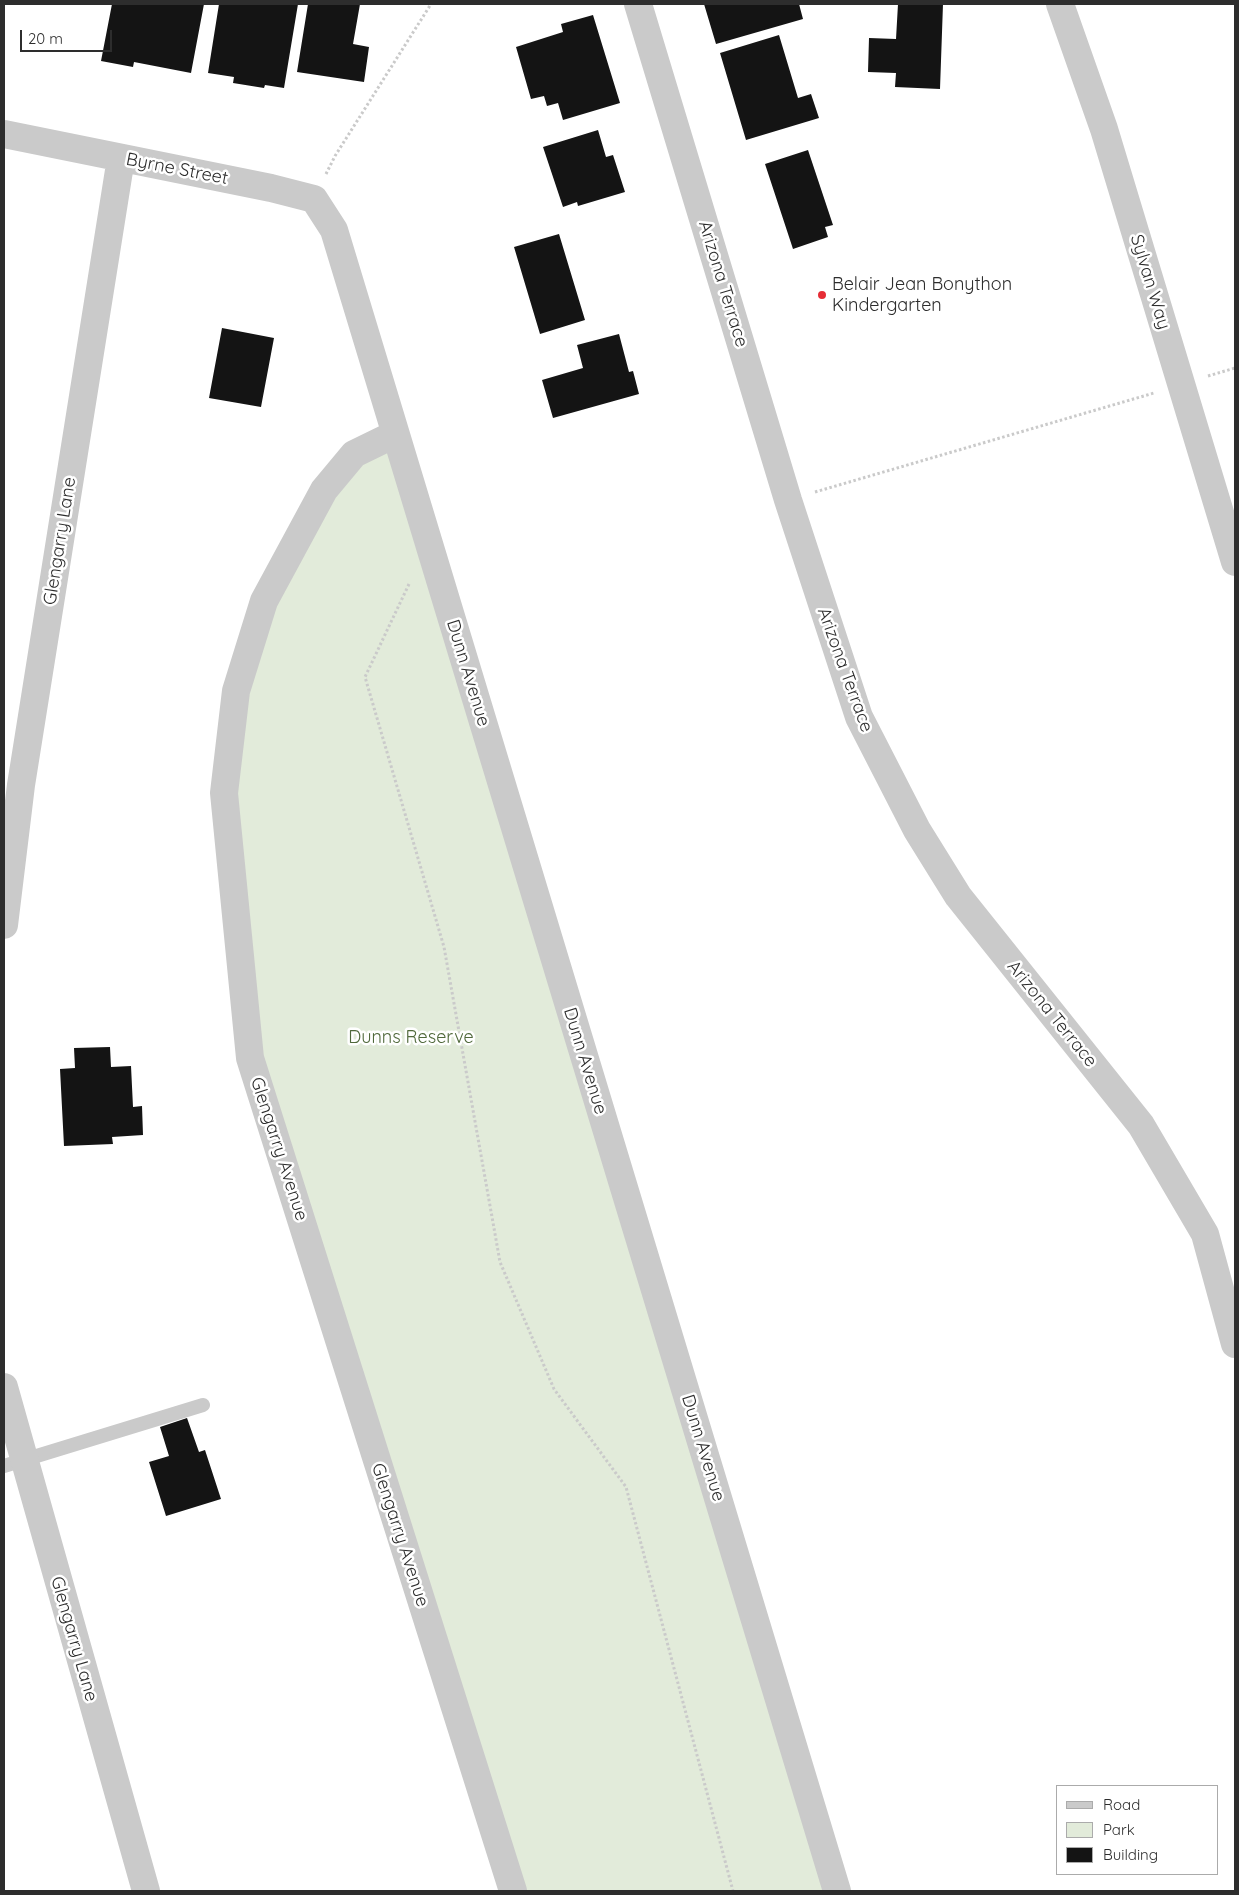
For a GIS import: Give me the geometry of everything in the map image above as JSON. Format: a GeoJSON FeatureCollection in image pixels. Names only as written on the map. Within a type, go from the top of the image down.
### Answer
{"type":"FeatureCollection","features":[{"type":"Feature","properties":{"kind":"street","name":"Arizona Terrace"},"geometry":{"type":"LineString","coordinates":[[638,4],[788,500],[858,717],[917,830],[958,896],[1141,1125],[1205,1234],[1228,1285],[1235,1344]]}},
{"type":"Feature","properties":{"kind":"street","name":"Sylvan Way"},"geometry":{"type":"LineString","coordinates":[[1060,4],[1104,129],[1235,562]]}},
{"type":"Feature","properties":{"kind":"street","name":"Byrne Street"},"geometry":{"type":"LineString","coordinates":[[4,134],[271,188],[314,199]]}},
{"type":"Feature","properties":{"kind":"street","name":"Glengarry Lane"},"geometry":{"type":"LineString","coordinates":[[4,925],[21,785],[122,158]]}},
{"type":"Feature","properties":{"kind":"street","name":"Dunn Avenue"},"geometry":{"type":"LineString","coordinates":[[314,199],[334,230],[837,1891]]}},
{"type":"Feature","properties":{"kind":"street","name":"Glengarry Avenue"},"geometry":{"type":"LineString","coordinates":[[395,434],[354,454],[324,490],[264,601],[236,691],[224,793],[250,1058],[512,1891]]}},
{"type":"Feature","properties":{"kind":"street","name":"Glengarry Lane"},"geometry":{"type":"LineString","coordinates":[[4,1387],[14,1463],[146,1891]]}},
{"type":"Feature","properties":{"kind":"lane"},"geometry":{"type":"LineString","coordinates":[[14,1463],[203,1405]]}},
{"type":"Feature","properties":{"kind":"path"},"geometry":{"type":"LineString","coordinates":[[314,199],[335,156],[431,4]]}},
{"type":"Feature","properties":{"kind":"path"},"geometry":{"type":"LineString","coordinates":[[788,500],[1235,368]]}},
{"type":"Feature","properties":{"kind":"path"},"geometry":{"type":"LineString","coordinates":[[429,543],[365,677],[444,947],[500,1262],[554,1390],[626,1487],[733,1891]]}},
{"type":"Feature","properties":{"kind":"green space","name":"Dunns Reserve"},"geometry":{"type":"Polygon","coordinates":[[[395,434],[836,1891],[513,1891],[250,1058],[224,793],[236,691],[324,490],[395,434]]]}},
{"type":"Feature","properties":{"kind":"building"},"geometry":{"type":"Polygon","coordinates":[[[112,4],[204,4],[191,73],[134,62],[133,67],[101,61],[112,4]]]}},
{"type":"Feature","properties":{"kind":"building"},"geometry":{"type":"Polygon","coordinates":[[[219,4],[298,4],[284,88],[265,85],[264,88],[233,83],[234,77],[208,73],[219,4]]]}},
{"type":"Feature","properties":{"kind":"building"},"geometry":{"type":"Polygon","coordinates":[[[308,4],[360,4],[353,44],[369,47],[364,82],[297,72],[308,4]]]}},
{"type":"Feature","properties":{"kind":"building"},"geometry":{"type":"Polygon","coordinates":[[[704,4],[799,4],[803,19],[716,44],[704,4]]]}},
{"type":"Feature","properties":{"kind":"building"},"geometry":{"type":"Polygon","coordinates":[[[898,4],[943,4],[940,89],[895,87],[896,73],[868,72],[869,38],[896,39],[898,4]]]}},
{"type":"Feature","properties":{"kind":"building"},"geometry":{"type":"Polygon","coordinates":[[[593,15],[620,103],[563,120],[558,103],[547,106],[544,96],[531,99],[516,47],[563,32],[561,24],[593,15]]]}},
{"type":"Feature","properties":{"kind":"building"},"geometry":{"type":"Polygon","coordinates":[[[779,35],[798,98],[811,94],[819,118],[746,140],[720,53],[779,35]]]}},
{"type":"Feature","properties":{"kind":"building"},"geometry":{"type":"Polygon","coordinates":[[[598,130],[606,157],[613,155],[625,192],[578,206],[577,202],[563,207],[543,147],[598,130]]]}},
{"type":"Feature","properties":{"kind":"building"},"geometry":{"type":"Polygon","coordinates":[[[808,150],[833,225],[825,227],[828,237],[793,249],[765,164],[808,150]]]}},
{"type":"Feature","properties":{"kind":"building"},"geometry":{"type":"Polygon","coordinates":[[[559,234],[585,320],[540,334],[514,247],[559,234]]]}},
{"type":"Feature","properties":{"kind":"building"},"geometry":{"type":"Polygon","coordinates":[[[222,328],[274,338],[261,407],[209,398],[222,328]]]}},
{"type":"Feature","properties":{"kind":"building"},"geometry":{"type":"Polygon","coordinates":[[[619,334],[629,372],[633,371],[639,394],[553,418],[542,380],[583,368],[577,345],[619,334]]]}},
{"type":"Feature","properties":{"kind":"building"},"geometry":{"type":"Polygon","coordinates":[[[110,1047],[111,1067],[131,1066],[133,1107],[142,1106],[143,1135],[112,1137],[113,1144],[64,1146],[60,1069],[75,1068],[74,1048],[110,1047]]]}},
{"type":"Feature","properties":{"kind":"building"},"geometry":{"type":"Polygon","coordinates":[[[187,1418],[199,1452],[205,1450],[221,1499],[166,1516],[149,1462],[169,1456],[160,1427],[187,1418]]]}},
{"type":"Feature","properties":{"kind":"place","name":"Belair Jean Bonython Kindergarten"},"geometry":{"type":"Point","coordinates":[822,295]}}]}
